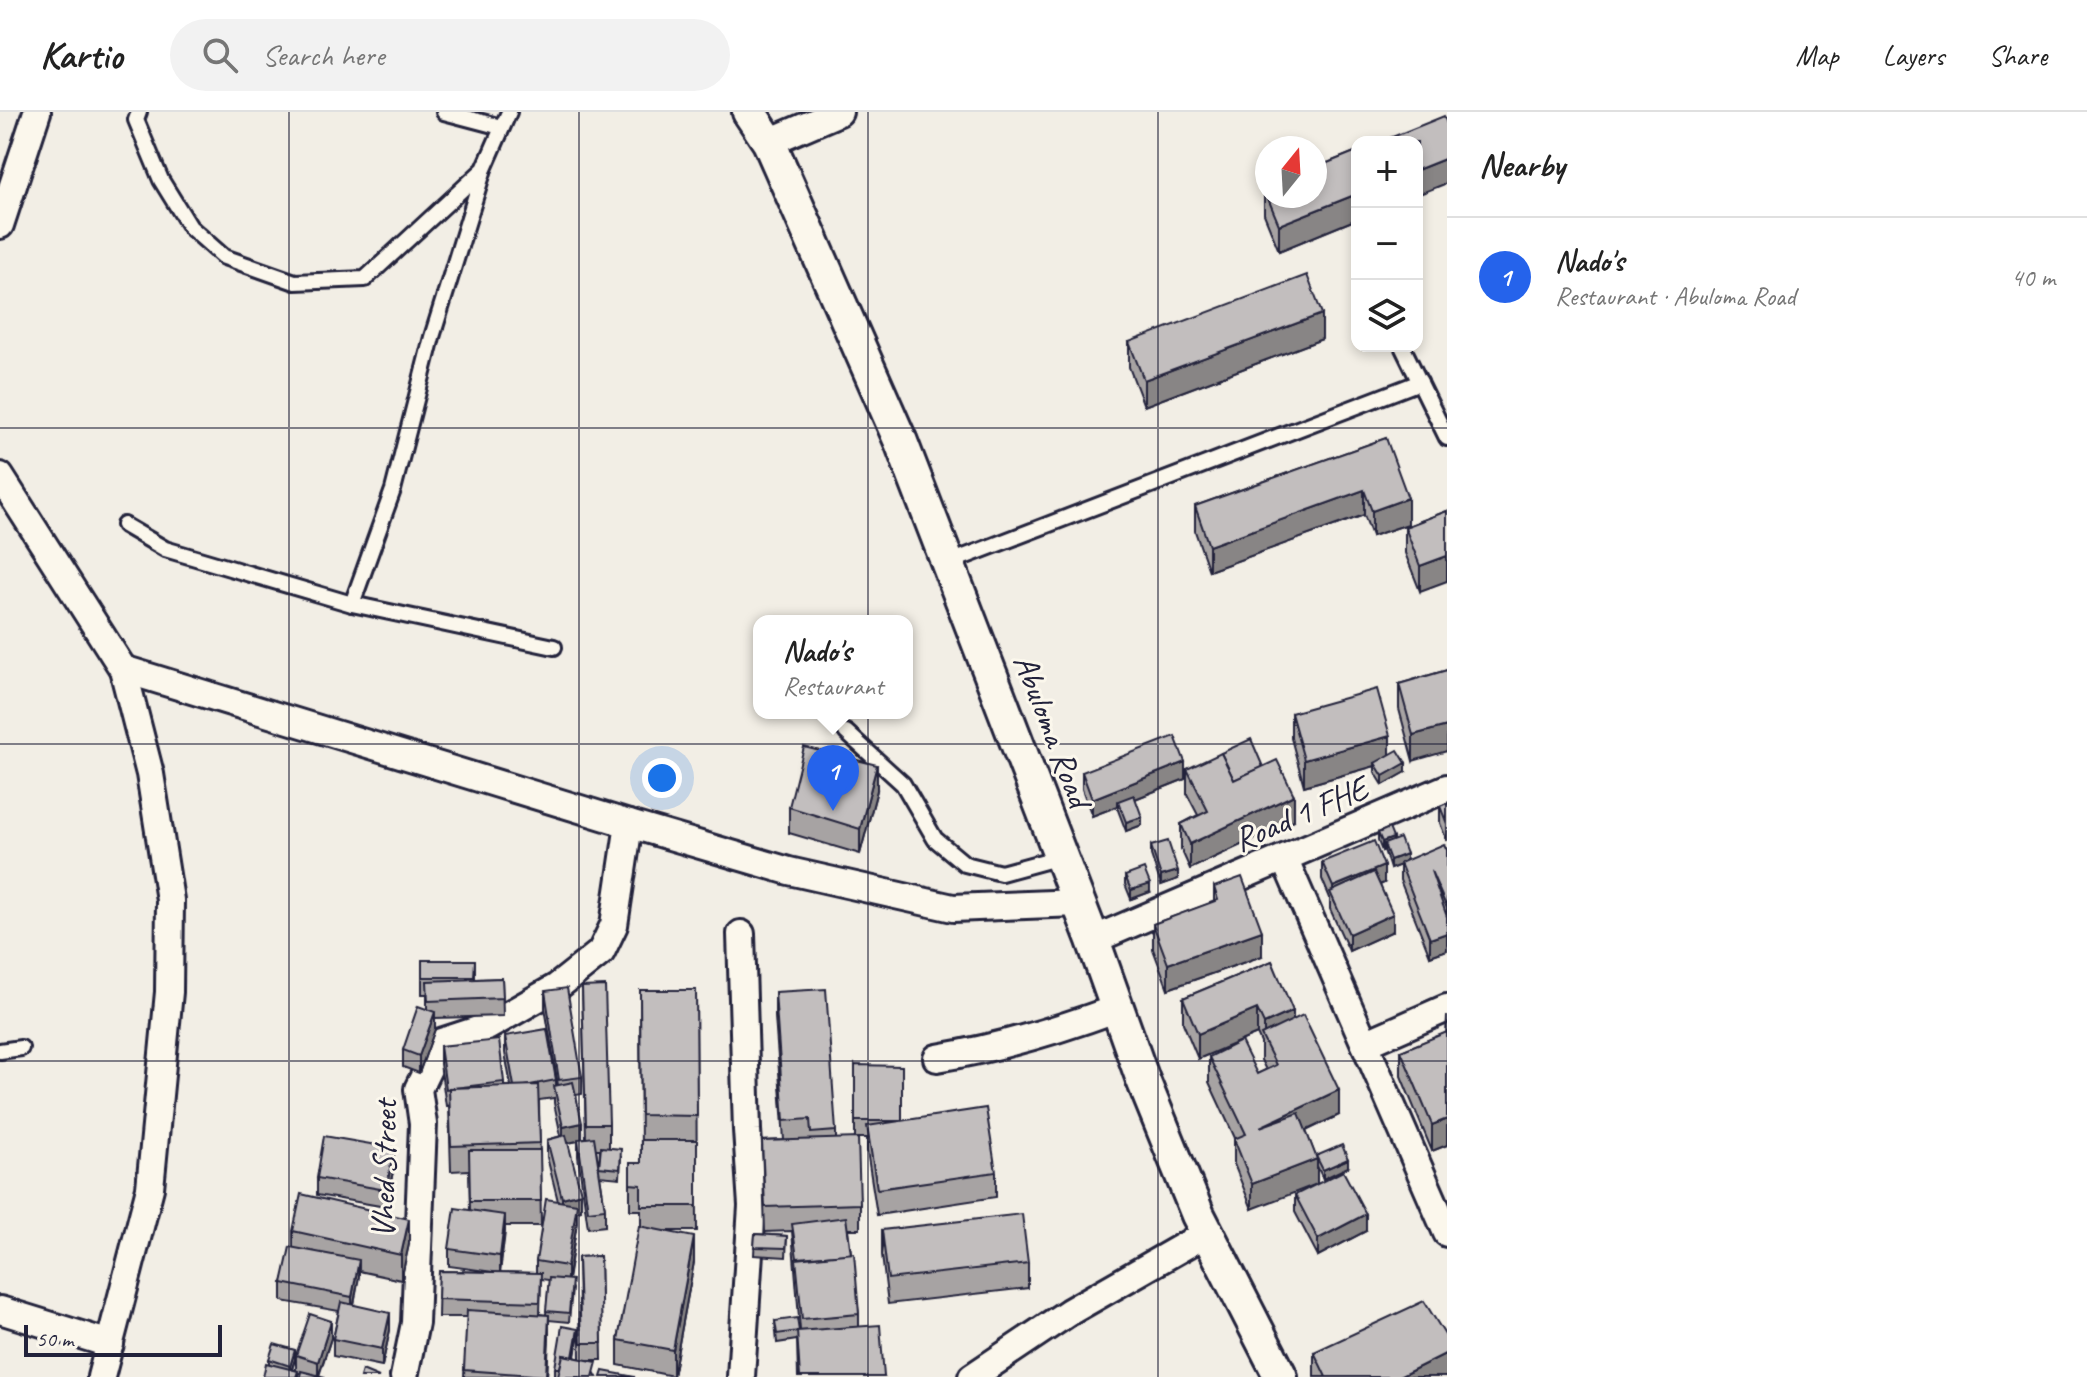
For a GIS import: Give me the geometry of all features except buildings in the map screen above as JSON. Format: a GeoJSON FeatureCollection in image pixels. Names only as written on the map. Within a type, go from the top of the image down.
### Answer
{"type":"FeatureCollection","features":[{"type":"Feature","properties":{"kind":"street"},"geometry":{"type":"LineString","coordinates":[[0,225],[37,112]]}},
{"type":"Feature","properties":{"kind":"street","name":"Abuloma Road"},"geometry":{"type":"LineString","coordinates":[[749,112],[769,142],[901,442],[1093,940],[1143,1080],[1207,1233],[1281,1377]]}},
{"type":"Feature","properties":{"kind":"street"},"geometry":{"type":"LineString","coordinates":[[769,142],[839,112]]}},
{"type":"Feature","properties":{"kind":"street"},"geometry":{"type":"LineString","coordinates":[[0,476],[123,669],[150,774],[170,900],[169,992],[150,1188],[101,1377]]}},
{"type":"Feature","properties":{"kind":"street"},"geometry":{"type":"LineString","coordinates":[[123,669],[789,871],[953,908],[1078,903]]}},
{"type":"Feature","properties":{"kind":"street","name":"Road 1 FHE"},"geometry":{"type":"LineString","coordinates":[[1093,940],[1447,788]]}},
{"type":"Feature","properties":{"kind":"street","name":"Vhed Street"},"geometry":{"type":"LineString","coordinates":[[404,1377],[415,1323],[423,1124],[418,1089],[441,1042],[487,1027],[557,987],[601,952],[614,925],[629,824]]}},
{"type":"Feature","properties":{"kind":"street"},"geometry":{"type":"LineString","coordinates":[[1285,860],[1447,1233]]}},
{"type":"Feature","properties":{"kind":"street"},"geometry":{"type":"LineString","coordinates":[[741,934],[752,1206],[741,1377]]}},
{"type":"Feature","properties":{"kind":"street"},"geometry":{"type":"LineString","coordinates":[[937,1058],[988,1050],[1038,1037],[1118,1008]]}},
{"type":"Feature","properties":{"kind":"street"},"geometry":{"type":"LineString","coordinates":[[1365,1044],[1447,1008]]}},
{"type":"Feature","properties":{"kind":"street"},"geometry":{"type":"LineString","coordinates":[[972,1377],[1069,1312],[1207,1233]]}},
{"type":"Feature","properties":{"kind":"street"},"geometry":{"type":"LineString","coordinates":[[0,1310],[110,1344]]}},
{"type":"Feature","properties":{"kind":"lane"},"geometry":{"type":"LineString","coordinates":[[139,112],[136,120],[161,180],[190,227],[224,257],[295,282],[365,279],[484,169]]}},
{"type":"Feature","properties":{"kind":"lane"},"geometry":{"type":"LineString","coordinates":[[444,112],[501,127]]}},
{"type":"Feature","properties":{"kind":"lane"},"geometry":{"type":"LineString","coordinates":[[352,604],[393,490],[432,337],[484,169],[509,112]]}},
{"type":"Feature","properties":{"kind":"lane"},"geometry":{"type":"LineString","coordinates":[[1405,352],[1447,438]]}},
{"type":"Feature","properties":{"kind":"lane"},"geometry":{"type":"LineString","coordinates":[[948,563],[1420,382]]}},
{"type":"Feature","properties":{"kind":"lane"},"geometry":{"type":"LineString","coordinates":[[124,525],[165,549],[352,604],[554,647]]}},
{"type":"Feature","properties":{"kind":"lane"},"geometry":{"type":"LineString","coordinates":[[846,732],[903,784],[935,839],[965,864],[1001,873],[1060,857]]}},
{"type":"Feature","properties":{"kind":"lane"},"geometry":{"type":"LineString","coordinates":[[0,1051],[21,1048]]}},
{"type":"Feature","properties":{"kind":"place","name":"Nado's"},"geometry":{"type":"Point","coordinates":[833,811]}}]}
